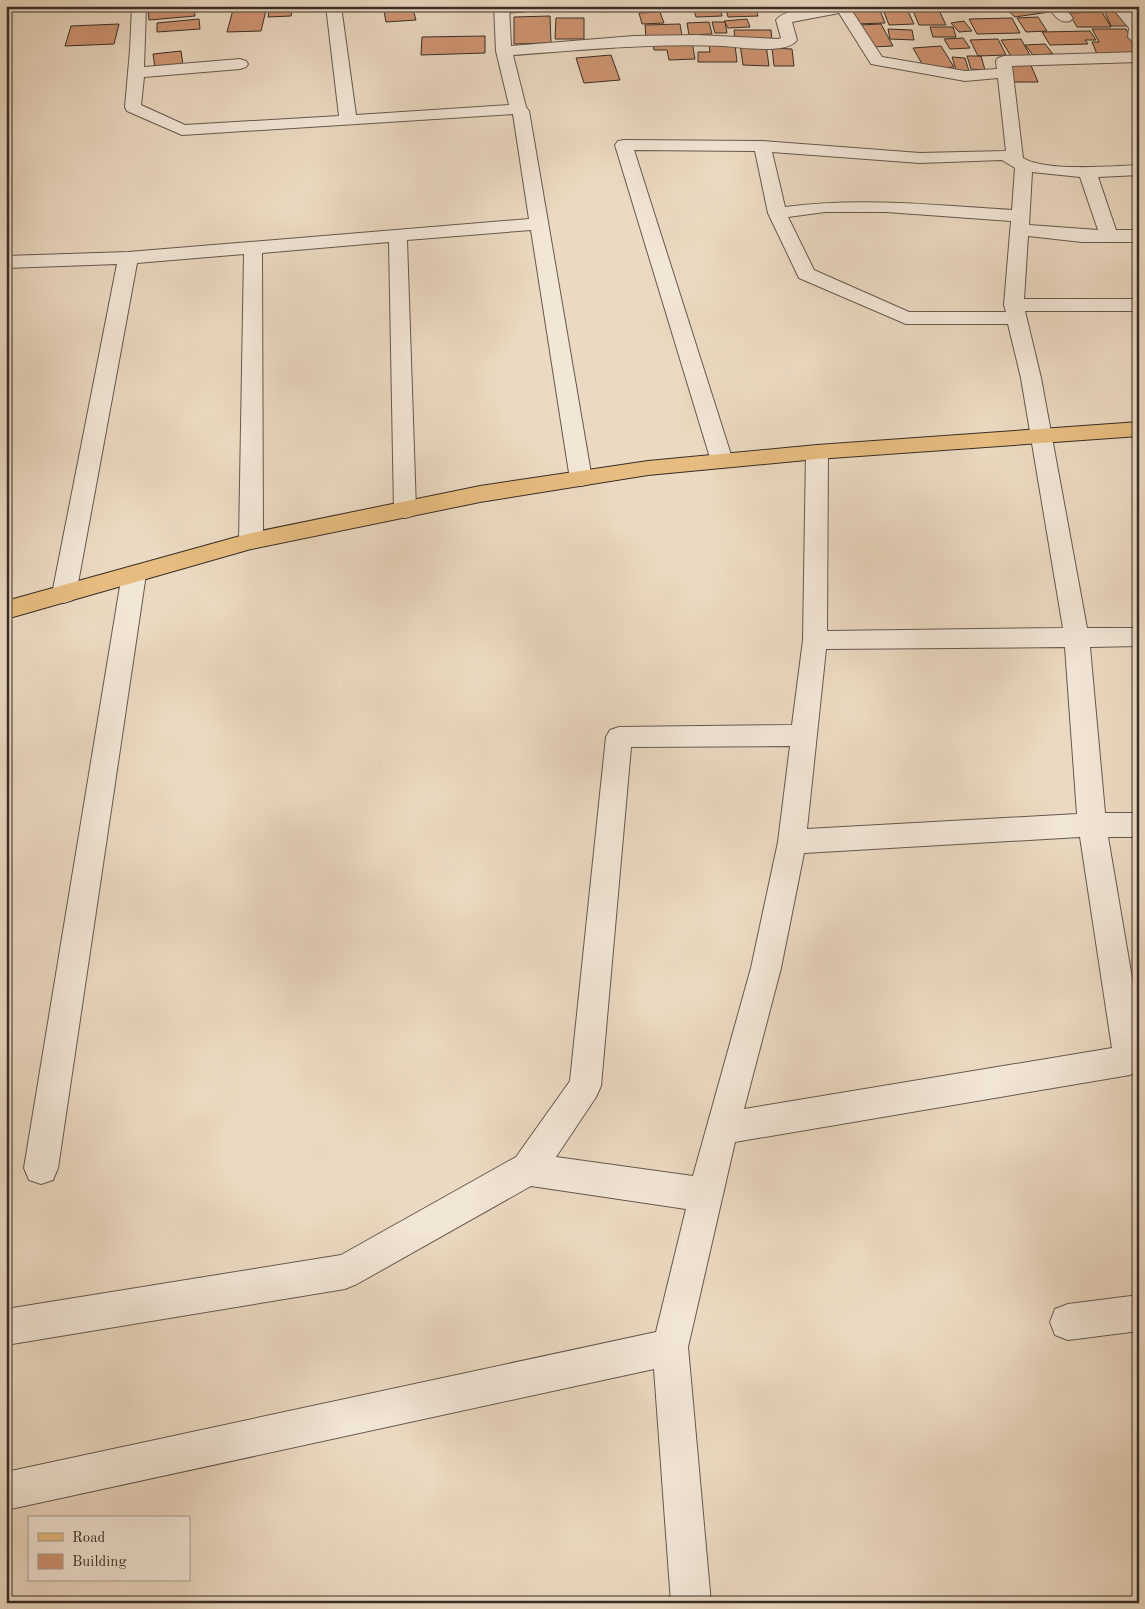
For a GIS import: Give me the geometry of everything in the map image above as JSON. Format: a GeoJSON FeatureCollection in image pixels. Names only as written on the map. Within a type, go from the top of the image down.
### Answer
{"type":"FeatureCollection","features":[{"type":"Feature","properties":{"kind":"main road"},"geometry":{"type":"LineString","coordinates":[[6,610],[251,541],[480,494],[648,468],[817,452],[1139,429]]}},
{"type":"Feature","properties":{"kind":"street"},"geometry":{"type":"LineString","coordinates":[[139,6],[133,107],[182,130],[518,109]]}},
{"type":"Feature","properties":{"kind":"street"},"geometry":{"type":"LineString","coordinates":[[333,6],[348,121]]}},
{"type":"Feature","properties":{"kind":"street"},"geometry":{"type":"LineString","coordinates":[[501,6],[504,52],[518,109],[521,111],[581,479]]}},
{"type":"Feature","properties":{"kind":"street"},"geometry":{"type":"LineString","coordinates":[[1055,6],[1065,18]]}},
{"type":"Feature","properties":{"kind":"street"},"geometry":{"type":"LineString","coordinates":[[504,52],[634,41],[697,40],[780,44],[789,40],[784,20],[789,17],[848,7],[877,62],[965,76],[1006,73]]}},
{"type":"Feature","properties":{"kind":"street"},"geometry":{"type":"LineString","coordinates":[[1122,10],[1137,27],[1136,37],[1139,40]]}},
{"type":"Feature","properties":{"kind":"street"},"geometry":{"type":"LineString","coordinates":[[723,1128],[1130,1060],[1092,824],[1076,639],[1031,378],[1016,312],[1020,223],[1019,162],[1004,61],[1139,57]]}},
{"type":"Feature","properties":{"kind":"street"},"geometry":{"type":"LineString","coordinates":[[136,74],[240,64]]}},
{"type":"Feature","properties":{"kind":"street"},"geometry":{"type":"LineString","coordinates":[[722,461],[624,145],[762,146],[920,158],[994,155],[1061,170],[1139,170]]}},
{"type":"Feature","properties":{"kind":"street"},"geometry":{"type":"LineString","coordinates":[[762,146],[777,212],[806,274],[896,314],[906,318],[1139,305]]}},
{"type":"Feature","properties":{"kind":"street"},"geometry":{"type":"LineString","coordinates":[[1087,171],[1109,236]]}},
{"type":"Feature","properties":{"kind":"street"},"geometry":{"type":"LineString","coordinates":[[777,212],[825,207],[886,207],[1020,223],[1082,236],[1139,236]]}},
{"type":"Feature","properties":{"kind":"street"},"geometry":{"type":"LineString","coordinates":[[6,262],[128,258],[539,224]]}},
{"type":"Feature","properties":{"kind":"street"},"geometry":{"type":"LineString","coordinates":[[398,236],[404,510]]}},
{"type":"Feature","properties":{"kind":"street"},"geometry":{"type":"LineString","coordinates":[[251,541],[253,248]]}},
{"type":"Feature","properties":{"kind":"street"},"geometry":{"type":"LineString","coordinates":[[64,594],[128,258]]}},
{"type":"Feature","properties":{"kind":"street"},"geometry":{"type":"LineString","coordinates":[[691,1603],[670,1347],[706,1195],[766,968],[792,842],[816,640],[817,452]]}},
{"type":"Feature","properties":{"kind":"street"},"geometry":{"type":"LineString","coordinates":[[41,1168],[134,574]]}},
{"type":"Feature","properties":{"kind":"street"},"geometry":{"type":"LineString","coordinates":[[816,640],[1139,637]]}},
{"type":"Feature","properties":{"kind":"street"},"geometry":{"type":"LineString","coordinates":[[6,1327],[345,1272],[528,1169],[585,1086],[619,737],[804,735]]}},
{"type":"Feature","properties":{"kind":"street"},"geometry":{"type":"LineString","coordinates":[[792,842],[1092,824],[1139,824]]}},
{"type":"Feature","properties":{"kind":"street"},"geometry":{"type":"LineString","coordinates":[[528,1169],[706,1195]]}},
{"type":"Feature","properties":{"kind":"street"},"geometry":{"type":"LineString","coordinates":[[1068,1322],[1139,1314]]}},
{"type":"Feature","properties":{"kind":"street"},"geometry":{"type":"LineString","coordinates":[[6,1491],[670,1347]]}},
{"type":"Feature","properties":{"kind":"building"},"geometry":{"type":"Polygon","coordinates":[[[148,6],[194,6],[195,16],[149,20],[148,6]]]}},
{"type":"Feature","properties":{"kind":"building"},"geometry":{"type":"Polygon","coordinates":[[[234,6],[267,6],[261,31],[227,32],[234,6]]]}},
{"type":"Feature","properties":{"kind":"building"},"geometry":{"type":"Polygon","coordinates":[[[270,6],[293,6],[291,16],[268,17],[270,6]]]}},
{"type":"Feature","properties":{"kind":"building"},"geometry":{"type":"Polygon","coordinates":[[[383,6],[412,6],[416,20],[386,22],[383,6]]]}},
{"type":"Feature","properties":{"kind":"building"},"geometry":{"type":"Polygon","coordinates":[[[508,6],[524,6],[525,12],[509,13],[508,6]]]}},
{"type":"Feature","properties":{"kind":"building"},"geometry":{"type":"Polygon","coordinates":[[[693,6],[720,6],[722,16],[696,17],[693,6]]]}},
{"type":"Feature","properties":{"kind":"building"},"geometry":{"type":"Polygon","coordinates":[[[725,6],[755,6],[758,16],[728,17],[725,6]]]}},
{"type":"Feature","properties":{"kind":"building"},"geometry":{"type":"Polygon","coordinates":[[[790,6],[819,6],[821,9],[794,11],[790,6]]]}},
{"type":"Feature","properties":{"kind":"building"},"geometry":{"type":"Polygon","coordinates":[[[911,6],[937,6],[946,25],[919,25],[911,6]]]}},
{"type":"Feature","properties":{"kind":"building"},"geometry":{"type":"Polygon","coordinates":[[[948,6],[978,6],[980,8],[953,11],[948,6]]]}},
{"type":"Feature","properties":{"kind":"building"},"geometry":{"type":"Polygon","coordinates":[[[1003,6],[1051,6],[1056,11],[1015,17],[1003,6]]]}},
{"type":"Feature","properties":{"kind":"building"},"geometry":{"type":"Polygon","coordinates":[[[1061,6],[1097,6],[1099,11],[1063,11],[1061,6]]]}},
{"type":"Feature","properties":{"kind":"building"},"geometry":{"type":"Polygon","coordinates":[[[1124,6],[1139,6],[1139,18],[1130,18],[1124,6]]]}},
{"type":"Feature","properties":{"kind":"building"},"geometry":{"type":"Polygon","coordinates":[[[882,7],[906,7],[914,24],[889,25],[882,7]]]}},
{"type":"Feature","properties":{"kind":"building"},"geometry":{"type":"Polygon","coordinates":[[[850,8],[879,8],[885,23],[856,24],[850,8]]]}},
{"type":"Feature","properties":{"kind":"building"},"geometry":{"type":"Polygon","coordinates":[[[1104,10],[1120,10],[1127,26],[1111,26],[1104,10]]]}},
{"type":"Feature","properties":{"kind":"building"},"geometry":{"type":"Polygon","coordinates":[[[660,12],[664,23],[642,24],[639,13],[660,12]]]}},
{"type":"Feature","properties":{"kind":"building"},"geometry":{"type":"Polygon","coordinates":[[[1102,12],[1111,27],[1077,27],[1069,13],[1102,12]]]}},
{"type":"Feature","properties":{"kind":"building"},"geometry":{"type":"Polygon","coordinates":[[[550,16],[551,43],[514,44],[514,17],[550,16]]]}},
{"type":"Feature","properties":{"kind":"building"},"geometry":{"type":"Polygon","coordinates":[[[1038,17],[1047,31],[1026,32],[1017,18],[1038,17]]]}},
{"type":"Feature","properties":{"kind":"building"},"geometry":{"type":"Polygon","coordinates":[[[556,18],[584,18],[584,39],[555,39],[556,18]]]}},
{"type":"Feature","properties":{"kind":"building"},"geometry":{"type":"Polygon","coordinates":[[[1012,18],[1020,33],[977,34],[969,19],[1012,18]]]}},
{"type":"Feature","properties":{"kind":"building"},"geometry":{"type":"Polygon","coordinates":[[[199,19],[200,29],[157,32],[157,23],[199,19]]]}},
{"type":"Feature","properties":{"kind":"building"},"geometry":{"type":"Polygon","coordinates":[[[747,19],[750,27],[728,28],[724,21],[747,19]]]}},
{"type":"Feature","properties":{"kind":"building"},"geometry":{"type":"Polygon","coordinates":[[[964,21],[972,31],[959,32],[951,23],[964,21]]]}},
{"type":"Feature","properties":{"kind":"building"},"geometry":{"type":"Polygon","coordinates":[[[709,22],[712,34],[689,35],[687,23],[709,22]]]}},
{"type":"Feature","properties":{"kind":"building"},"geometry":{"type":"Polygon","coordinates":[[[712,22],[725,22],[727,33],[715,33],[712,22]]]}},
{"type":"Feature","properties":{"kind":"building"},"geometry":{"type":"Polygon","coordinates":[[[119,24],[114,44],[65,46],[71,26],[119,24]]]}},
{"type":"Feature","properties":{"kind":"building"},"geometry":{"type":"Polygon","coordinates":[[[680,24],[682,36],[646,37],[645,25],[680,24]]]}},
{"type":"Feature","properties":{"kind":"building"},"geometry":{"type":"Polygon","coordinates":[[[881,24],[893,46],[871,47],[860,25],[881,24]]]}},
{"type":"Feature","properties":{"kind":"building"},"geometry":{"type":"Polygon","coordinates":[[[930,27],[953,27],[956,37],[933,37],[930,27]]]}},
{"type":"Feature","properties":{"kind":"building"},"geometry":{"type":"Polygon","coordinates":[[[888,29],[912,30],[914,40],[890,39],[888,29]]]}},
{"type":"Feature","properties":{"kind":"building"},"geometry":{"type":"Polygon","coordinates":[[[1092,29],[1126,29],[1139,54],[1097,54],[1092,42],[1099,42],[1092,29]]]}},
{"type":"Feature","properties":{"kind":"building"},"geometry":{"type":"Polygon","coordinates":[[[734,30],[771,30],[772,41],[735,41],[734,30]]]}},
{"type":"Feature","properties":{"kind":"building"},"geometry":{"type":"Polygon","coordinates":[[[1090,31],[1096,40],[1085,40],[1088,44],[1050,45],[1042,32],[1090,31]]]}},
{"type":"Feature","properties":{"kind":"building"},"geometry":{"type":"Polygon","coordinates":[[[485,36],[485,53],[421,55],[422,37],[485,36]]]}},
{"type":"Feature","properties":{"kind":"building"},"geometry":{"type":"Polygon","coordinates":[[[963,38],[970,48],[950,49],[944,39],[963,38]]]}},
{"type":"Feature","properties":{"kind":"building"},"geometry":{"type":"Polygon","coordinates":[[[998,39],[1006,55],[978,56],[970,40],[998,39]]]}},
{"type":"Feature","properties":{"kind":"building"},"geometry":{"type":"Polygon","coordinates":[[[1021,39],[1031,57],[1012,58],[1001,40],[1021,39]]]}},
{"type":"Feature","properties":{"kind":"building"},"geometry":{"type":"Polygon","coordinates":[[[653,42],[692,42],[695,59],[669,60],[667,50],[654,50],[653,42]]]}},
{"type":"Feature","properties":{"kind":"building"},"geometry":{"type":"Polygon","coordinates":[[[709,44],[735,45],[737,62],[698,62],[698,52],[710,52],[709,44]]]}},
{"type":"Feature","properties":{"kind":"building"},"geometry":{"type":"Polygon","coordinates":[[[740,44],[766,45],[769,66],[743,65],[740,44]]]}},
{"type":"Feature","properties":{"kind":"building"},"geometry":{"type":"Polygon","coordinates":[[[1045,44],[1053,54],[1033,55],[1025,45],[1045,44]]]}},
{"type":"Feature","properties":{"kind":"building"},"geometry":{"type":"Polygon","coordinates":[[[941,46],[954,67],[925,69],[913,48],[941,46]]]}},
{"type":"Feature","properties":{"kind":"building"},"geometry":{"type":"Polygon","coordinates":[[[772,48],[792,49],[794,66],[774,66],[772,48]]]}},
{"type":"Feature","properties":{"kind":"building"},"geometry":{"type":"Polygon","coordinates":[[[181,51],[183,65],[155,68],[153,54],[181,51]]]}},
{"type":"Feature","properties":{"kind":"building"},"geometry":{"type":"Polygon","coordinates":[[[611,55],[620,80],[584,83],[576,58],[611,55]]]}},
{"type":"Feature","properties":{"kind":"building"},"geometry":{"type":"Polygon","coordinates":[[[967,56],[981,56],[985,70],[971,69],[967,56]]]}},
{"type":"Feature","properties":{"kind":"building"},"geometry":{"type":"Polygon","coordinates":[[[952,57],[965,58],[969,71],[956,70],[952,57]]]}},
{"type":"Feature","properties":{"kind":"building"},"geometry":{"type":"Polygon","coordinates":[[[1006,63],[1030,63],[1038,82],[1014,82],[1006,63]]]}}]}
